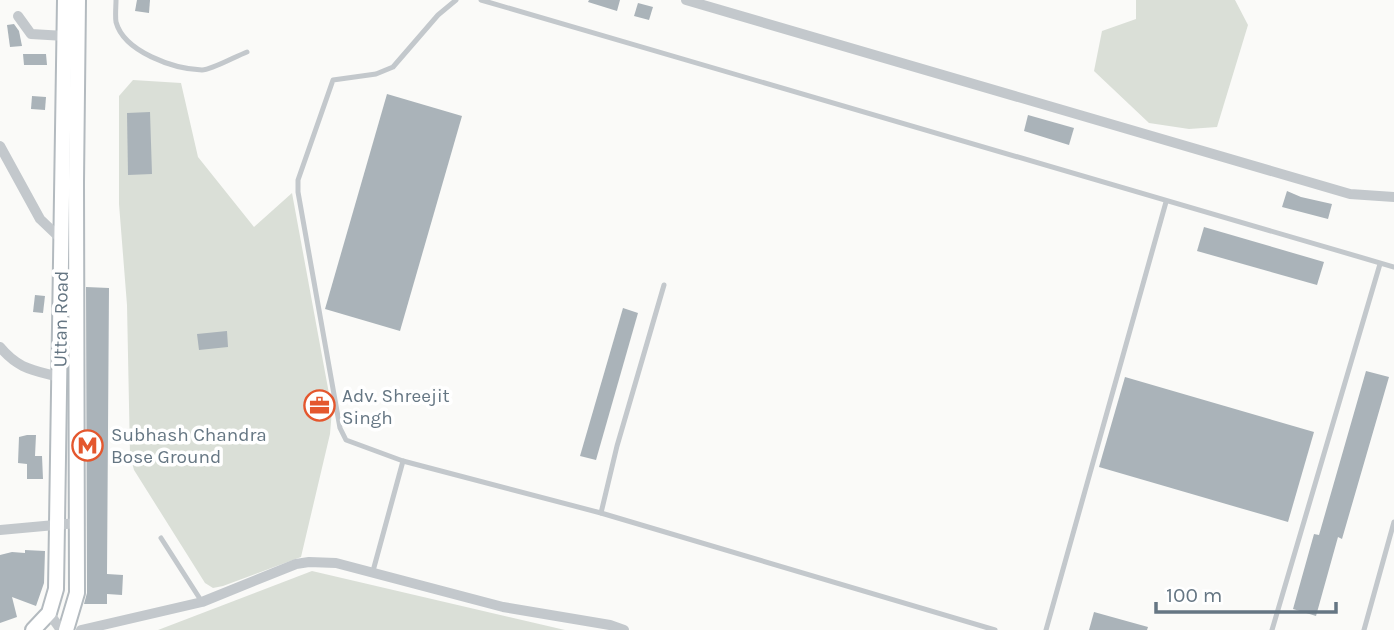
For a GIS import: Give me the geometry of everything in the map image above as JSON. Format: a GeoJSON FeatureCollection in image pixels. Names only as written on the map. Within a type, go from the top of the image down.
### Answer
{"type":"FeatureCollection","features":[{"type":"Feature","properties":{"kind":"main road","name":"Uttan Road"},"geometry":{"type":"LineString","coordinates":[[49,613],[56,589],[65,0]]}},
{"type":"Feature","properties":{"kind":"main road","name":"Uttan Road"},"geometry":{"type":"LineString","coordinates":[[64,630],[77,593],[78,0]]}},
{"type":"Feature","properties":{"kind":"main road"},"geometry":{"type":"LineString","coordinates":[[33,630],[49,613]]}},
{"type":"Feature","properties":{"kind":"street"},"geometry":{"type":"LineString","coordinates":[[686,0],[1350,194],[1394,197]]}},
{"type":"Feature","properties":{"kind":"street"},"geometry":{"type":"LineString","coordinates":[[18,16],[31,34],[65,36]]}},
{"type":"Feature","properties":{"kind":"street"},"geometry":{"type":"LineString","coordinates":[[0,146],[40,219],[61,239]]}},
{"type":"Feature","properties":{"kind":"street"},"geometry":{"type":"LineString","coordinates":[[0,347],[22,367],[60,377]]}},
{"type":"Feature","properties":{"kind":"street"},"geometry":{"type":"LineString","coordinates":[[0,530],[77,523]]}},
{"type":"Feature","properties":{"kind":"street"},"geometry":{"type":"LineString","coordinates":[[81,630],[202,602],[296,564],[309,562],[337,563],[503,607],[610,625],[625,630]]}},
{"type":"Feature","properties":{"kind":"street"},"geometry":{"type":"LineString","coordinates":[[49,613],[64,630]]}},
{"type":"Feature","properties":{"kind":"lane"},"geometry":{"type":"LineString","coordinates":[[116,0],[116,21],[123,36],[136,48],[160,61],[204,70],[247,52]]}},
{"type":"Feature","properties":{"kind":"lane"},"geometry":{"type":"LineString","coordinates":[[456,0],[438,15],[393,67],[376,74],[332,80],[298,180],[342,434],[355,444],[403,461],[601,513],[995,630]]}},
{"type":"Feature","properties":{"kind":"lane"},"geometry":{"type":"LineString","coordinates":[[481,0],[1394,268]]}},
{"type":"Feature","properties":{"kind":"lane"},"geometry":{"type":"LineString","coordinates":[[1046,630],[1166,202]]}},
{"type":"Feature","properties":{"kind":"lane"},"geometry":{"type":"LineString","coordinates":[[1272,630],[1380,264]]}},
{"type":"Feature","properties":{"kind":"lane"},"geometry":{"type":"LineString","coordinates":[[601,513],[617,446],[664,285]]}},
{"type":"Feature","properties":{"kind":"lane"},"geometry":{"type":"LineString","coordinates":[[373,571],[403,461]]}},
{"type":"Feature","properties":{"kind":"lane"},"geometry":{"type":"LineString","coordinates":[[1364,630],[1394,522]]}},
{"type":"Feature","properties":{"kind":"lane"},"geometry":{"type":"LineString","coordinates":[[161,538],[202,602]]}},
{"type":"Feature","properties":{"kind":"shaded area"},"geometry":{"type":"Polygon","coordinates":[[[1136,0],[1235,0],[1248,25],[1217,127],[1189,129],[1149,123],[1094,71],[1102,31],[1136,19],[1136,0]]]}},
{"type":"Feature","properties":{"kind":"shaded area"},"geometry":{"type":"Polygon","coordinates":[[[133,80],[181,83],[198,157],[254,227],[292,193],[332,410],[330,434],[301,557],[213,588],[205,583],[134,470],[130,455],[127,305],[119,204],[119,96],[133,80]]]}},
{"type":"Feature","properties":{"kind":"shaded area"},"geometry":{"type":"Polygon","coordinates":[[[312,571],[565,630],[158,630],[312,571]]]}},
{"type":"Feature","properties":{"kind":"building"},"geometry":{"type":"Polygon","coordinates":[[[137,0],[150,0],[149,13],[135,11],[137,0]]]}},
{"type":"Feature","properties":{"kind":"building"},"geometry":{"type":"Polygon","coordinates":[[[620,0],[617,11],[588,2],[620,0]]]}},
{"type":"Feature","properties":{"kind":"building"},"geometry":{"type":"Polygon","coordinates":[[[638,3],[653,7],[649,20],[634,16],[638,3]]]}},
{"type":"Feature","properties":{"kind":"building"},"geometry":{"type":"Polygon","coordinates":[[[14,24],[19,31],[22,46],[10,47],[7,25],[14,24]]]}},
{"type":"Feature","properties":{"kind":"building"},"geometry":{"type":"Polygon","coordinates":[[[23,54],[46,54],[47,65],[24,65],[23,54]]]}},
{"type":"Feature","properties":{"kind":"building"},"geometry":{"type":"Polygon","coordinates":[[[387,94],[462,116],[400,331],[325,309],[387,94]]]}},
{"type":"Feature","properties":{"kind":"building"},"geometry":{"type":"Polygon","coordinates":[[[32,96],[46,97],[45,110],[31,109],[32,96]]]}},
{"type":"Feature","properties":{"kind":"building"},"geometry":{"type":"Polygon","coordinates":[[[150,112],[152,174],[128,175],[127,113],[150,112]]]}},
{"type":"Feature","properties":{"kind":"building"},"geometry":{"type":"Polygon","coordinates":[[[1028,115],[1074,128],[1069,145],[1024,131],[1028,115]]]}},
{"type":"Feature","properties":{"kind":"building"},"geometry":{"type":"Polygon","coordinates":[[[1287,191],[1332,204],[1328,219],[1282,207],[1287,191]]]}},
{"type":"Feature","properties":{"kind":"building"},"geometry":{"type":"Polygon","coordinates":[[[1204,227],[1324,262],[1317,285],[1197,251],[1204,227]]]}},
{"type":"Feature","properties":{"kind":"building"},"geometry":{"type":"Polygon","coordinates":[[[86,287],[109,288],[107,574],[123,575],[122,595],[107,594],[107,604],[84,604],[87,593],[86,287]]]}},
{"type":"Feature","properties":{"kind":"building"},"geometry":{"type":"Polygon","coordinates":[[[35,295],[45,296],[43,313],[33,312],[35,295]]]}},
{"type":"Feature","properties":{"kind":"building"},"geometry":{"type":"Polygon","coordinates":[[[623,308],[638,313],[596,460],[580,456],[623,308]]]}},
{"type":"Feature","properties":{"kind":"building"},"geometry":{"type":"Polygon","coordinates":[[[227,331],[228,347],[199,350],[197,334],[227,331]]]}},
{"type":"Feature","properties":{"kind":"building"},"geometry":{"type":"Polygon","coordinates":[[[1366,371],[1389,377],[1342,539],[1338,537],[1316,616],[1293,609],[1314,534],[1319,535],[1366,371]]]}},
{"type":"Feature","properties":{"kind":"building"},"geometry":{"type":"Polygon","coordinates":[[[1125,377],[1314,432],[1288,522],[1099,467],[1125,377]]]}},
{"type":"Feature","properties":{"kind":"building","name":"Adv. Shreejit Singh"},"geometry":{"type":"Polygon","coordinates":[[[326,396],[328,414],[311,416],[310,398],[326,396]]]}},
{"type":"Feature","properties":{"kind":"building"},"geometry":{"type":"Polygon","coordinates":[[[36,435],[35,456],[42,456],[43,479],[27,479],[27,464],[18,463],[19,437],[36,435]]]}},
{"type":"Feature","properties":{"kind":"building"},"geometry":{"type":"Polygon","coordinates":[[[25,550],[45,551],[44,583],[36,606],[12,597],[17,617],[0,623],[0,555],[25,553],[25,550]]]}},
{"type":"Feature","properties":{"kind":"building"},"geometry":{"type":"Polygon","coordinates":[[[1094,612],[1148,627],[1147,630],[1089,630],[1094,612]]]}},
{"type":"Feature","properties":{"kind":"place","name":"Adv. Shreejit Singh"},"geometry":{"type":"Point","coordinates":[319,406]}},
{"type":"Feature","properties":{"kind":"place","name":"Subhash Chandra Bose Ground"},"geometry":{"type":"Point","coordinates":[88,445]}}]}
